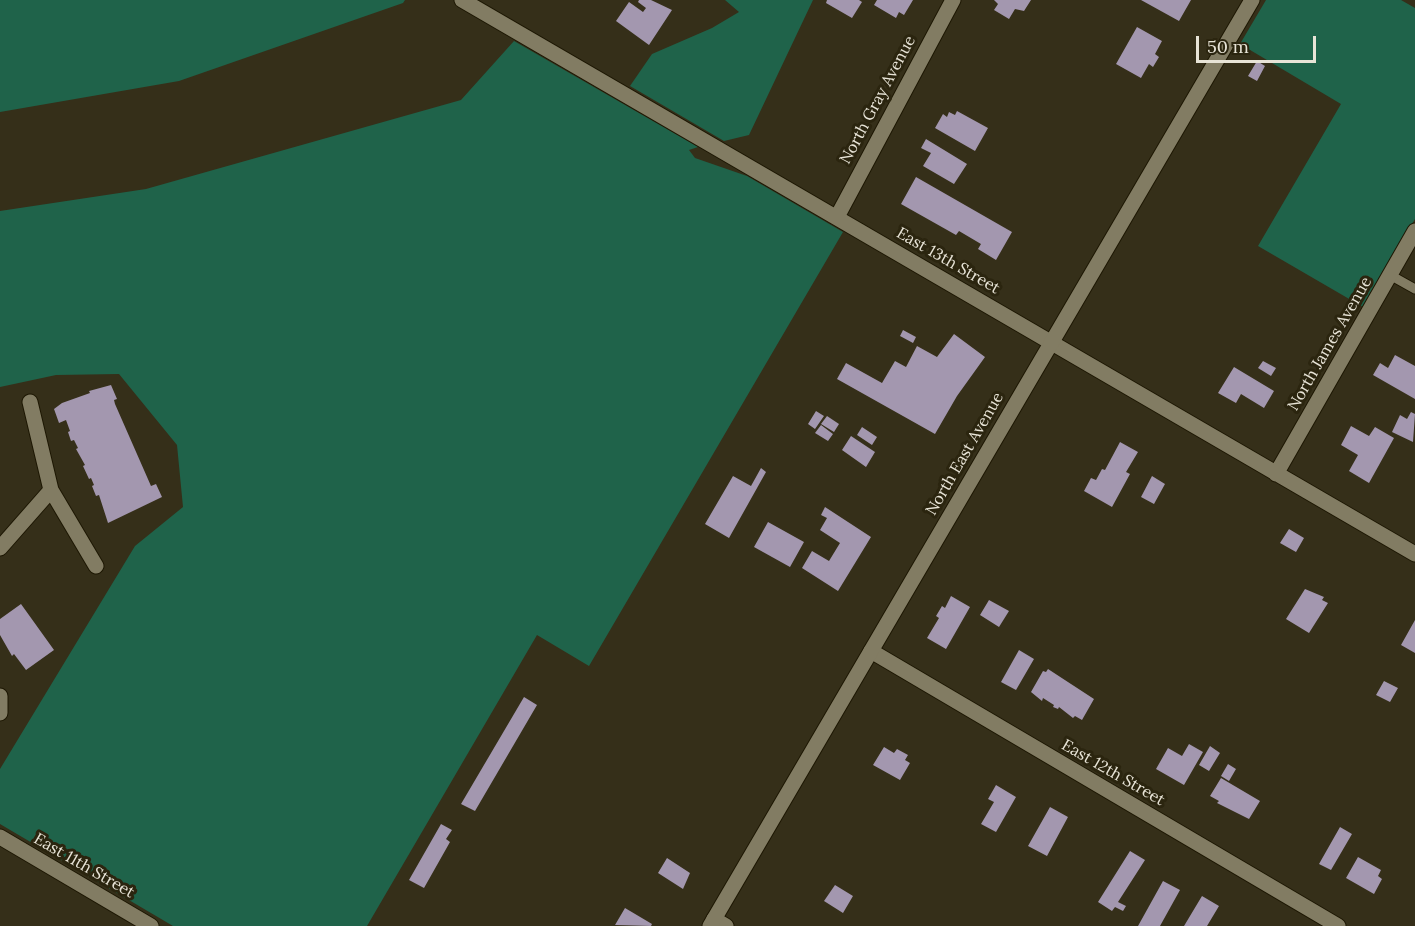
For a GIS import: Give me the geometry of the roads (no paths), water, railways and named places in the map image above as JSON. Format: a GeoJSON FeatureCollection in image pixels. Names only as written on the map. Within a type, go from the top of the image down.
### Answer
{"type":"FeatureCollection","features":[{"type":"Feature","properties":{"kind":"street","name":"East 13th Street"},"geometry":{"type":"LineString","coordinates":[[462,0],[1415,554]]}},
{"type":"Feature","properties":{"kind":"street","name":"North Gray Avenue"},"geometry":{"type":"LineString","coordinates":[[837,217],[953,0]]}},
{"type":"Feature","properties":{"kind":"street","name":"North East Avenue"},"geometry":{"type":"LineString","coordinates":[[717,924],[871,651],[1252,0]]}},
{"type":"Feature","properties":{"kind":"street","name":"North James Avenue"},"geometry":{"type":"LineString","coordinates":[[1276,474],[1415,231]]}},
{"type":"Feature","properties":{"kind":"street"},"geometry":{"type":"LineString","coordinates":[[30,402],[51,490],[96,566]]}},
{"type":"Feature","properties":{"kind":"street"},"geometry":{"type":"LineString","coordinates":[[0,548],[51,490]]}},
{"type":"Feature","properties":{"kind":"street","name":"East 12th Street"},"geometry":{"type":"LineString","coordinates":[[871,651],[1338,926]]}},
{"type":"Feature","properties":{"kind":"street"},"geometry":{"type":"LineString","coordinates":[[0,696],[0,713]]}},
{"type":"Feature","properties":{"kind":"street","name":"East 11th Street"},"geometry":{"type":"LineString","coordinates":[[0,837],[151,926]]}},
{"type":"Feature","properties":{"kind":"lane"},"geometry":{"type":"LineString","coordinates":[[1390,275],[1415,289]]}}]}
